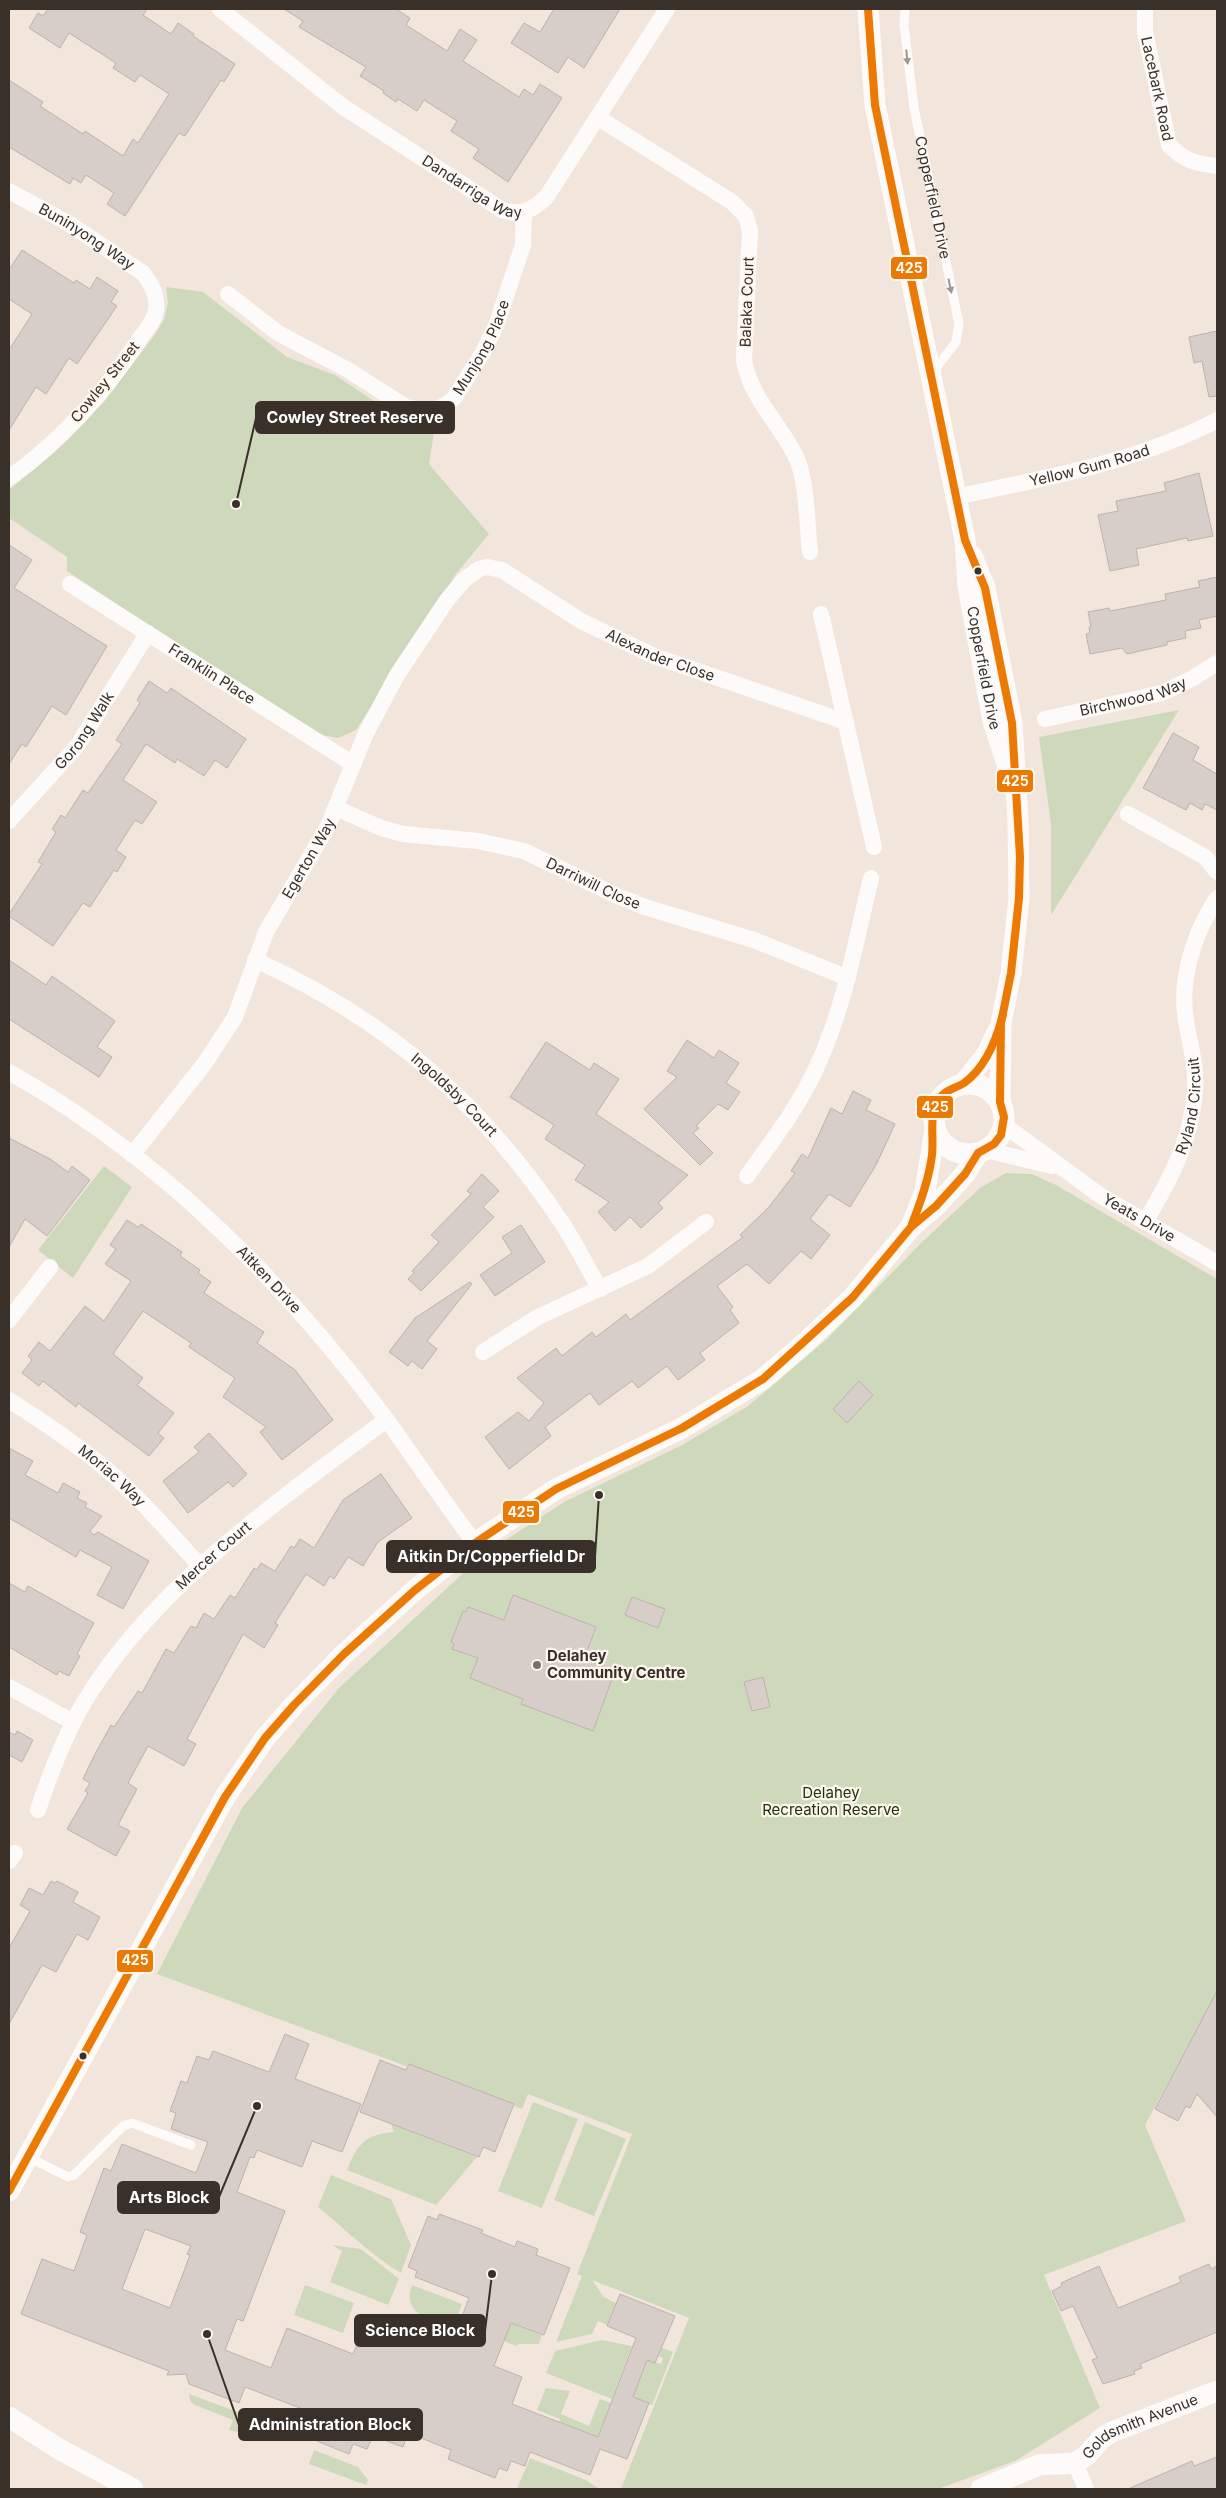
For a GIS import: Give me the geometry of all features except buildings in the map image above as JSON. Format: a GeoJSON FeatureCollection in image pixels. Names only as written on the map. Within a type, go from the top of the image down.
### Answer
{"type":"FeatureCollection","features":[{"type":"Feature","properties":{"kind":"street","name":"Dandarriga Way"},"geometry":{"type":"LineString","coordinates":[[220,9],[342,106],[502,210],[512,213],[524,212],[540,204],[547,196],[667,9]]}},
{"type":"Feature","properties":{"kind":"street","name":"Copperfield Drive"},"geometry":{"type":"LineString","coordinates":[[868,9],[876,105],[964,540],[968,586],[993,721],[1016,792],[1020,857],[1019,898],[1011,973],[1001,1023],[1000,1102]]}},
{"type":"Feature","properties":{"kind":"street","name":"Lacebark Road"},"geometry":{"type":"LineString","coordinates":[[1144,9],[1145,32],[1169,145],[1178,155],[1189,161],[1217,166]]}},
{"type":"Feature","properties":{"kind":"street","name":"Balaka Court"},"geometry":{"type":"LineString","coordinates":[[597,117],[732,202],[746,216],[750,231],[744,360],[747,377],[754,392],[797,458],[802,476],[810,552]]}},
{"type":"Feature","properties":{"kind":"street","name":"Buninyong Way"},"geometry":{"type":"LineString","coordinates":[[9,191],[68,223],[143,273],[152,283],[155,292]]}},
{"type":"Feature","properties":{"kind":"street","name":"Munjong Place"},"geometry":{"type":"LineString","coordinates":[[228,294],[278,333],[299,346],[348,370],[406,407],[432,412],[454,398],[490,339],[523,245],[524,212]]}},
{"type":"Feature","properties":{"kind":"street","name":"Cowley Street"},"geometry":{"type":"LineString","coordinates":[[9,478],[69,427],[108,383],[152,320],[156,312],[155,292]]}},
{"type":"Feature","properties":{"kind":"street","name":"Yellow Gum Road"},"geometry":{"type":"LineString","coordinates":[[955,497],[1116,461],[1198,430],[1217,420]]}},
{"type":"Feature","properties":{"kind":"street","name":"Alexander Close"},"geometry":{"type":"LineString","coordinates":[[486,567],[502,570],[581,620],[654,656],[846,722]]}},
{"type":"Feature","properties":{"kind":"street","name":"Egerton Way"},"geometry":{"type":"LineString","coordinates":[[132,1155],[205,1063],[235,1017],[266,932],[320,841],[381,704],[418,642],[464,580],[472,573],[486,567]]}},
{"type":"Feature","properties":{"kind":"street","name":"Franklin Place"},"geometry":{"type":"LineString","coordinates":[[70,584],[353,764]]}},
{"type":"Feature","properties":{"kind":"street"},"geometry":{"type":"LineString","coordinates":[[821,614],[874,847]]}},
{"type":"Feature","properties":{"kind":"street","name":"Gorong Walk"},"geometry":{"type":"LineString","coordinates":[[9,821],[77,746],[148,633]]}},
{"type":"Feature","properties":{"kind":"street","name":"Birchwood Way"},"geometry":{"type":"LineString","coordinates":[[1045,719],[1162,693],[1193,678],[1217,663]]}},
{"type":"Feature","properties":{"kind":"street","name":"Darriwill Close"},"geometry":{"type":"LineString","coordinates":[[336,808],[381,828],[403,834],[478,841],[524,851],[615,895],[646,907],[754,940],[848,978]]}},
{"type":"Feature","properties":{"kind":"street"},"geometry":{"type":"LineString","coordinates":[[1128,814],[1205,857],[1217,872]]}},
{"type":"Feature","properties":{"kind":"street"},"geometry":{"type":"LineString","coordinates":[[746,1176],[794,1111],[818,1064],[848,978],[871,878]]}},
{"type":"Feature","properties":{"kind":"street","name":"Ryland Circuit"},"geometry":{"type":"LineString","coordinates":[[1145,1222],[1178,1163],[1192,1118],[1195,1066],[1186,1022],[1185,988],[1194,946],[1217,898]]}},
{"type":"Feature","properties":{"kind":"street","name":"Ingoldsby Court"},"geometry":{"type":"LineString","coordinates":[[255,960],[316,989],[356,1014],[442,1079],[482,1119],[526,1173],[563,1224],[600,1289]]}},
{"type":"Feature","properties":{"kind":"street","name":"Copperfield Drive"},"geometry":{"type":"LineString","coordinates":[[964,1083],[987,1054],[1001,1023]]}},
{"type":"Feature","properties":{"kind":"street","name":"Aitken Drive"},"geometry":{"type":"LineString","coordinates":[[9,1072],[70,1110],[132,1155],[190,1203],[268,1277],[326,1344],[386,1420],[475,1543]]}},
{"type":"Feature","properties":{"kind":"street"},"geometry":{"type":"LineString","coordinates":[[9,2191],[142,1952],[201,1840],[230,1790],[265,1738],[318,1679],[381,1619],[475,1543],[556,1489],[682,1428],[763,1379],[806,1342],[842,1309],[911,1227],[946,1195],[982,1151],[1000,1135],[1004,1125],[1004,1117],[1000,1102],[985,1087],[964,1083],[945,1092],[938,1100],[934,1109],[935,1130],[925,1190],[911,1227]]}},
{"type":"Feature","properties":{"kind":"street","name":"Yeats Drive"},"geometry":{"type":"LineString","coordinates":[[1004,1125],[1062,1168],[1145,1222],[1217,1262]]}},
{"type":"Feature","properties":{"kind":"street"},"geometry":{"type":"LineString","coordinates":[[935,1130],[940,1139],[952,1150],[967,1154],[982,1151]]}},
{"type":"Feature","properties":{"kind":"street","name":"Yeats Drive"},"geometry":{"type":"LineString","coordinates":[[982,1151],[1062,1168]]}},
{"type":"Feature","properties":{"kind":"street"},"geometry":{"type":"LineString","coordinates":[[483,1352],[538,1317],[648,1266],[706,1222]]}},
{"type":"Feature","properties":{"kind":"street"},"geometry":{"type":"LineString","coordinates":[[9,1320],[50,1267]]}},
{"type":"Feature","properties":{"kind":"street","name":"Moriac Way"},"geometry":{"type":"LineString","coordinates":[[9,1400],[76,1445],[106,1469],[136,1496],[201,1567]]}},
{"type":"Feature","properties":{"kind":"street","name":"Mercer Court"},"geometry":{"type":"LineString","coordinates":[[38,1810],[59,1753],[73,1722],[103,1673],[125,1644],[173,1591],[317,1472],[386,1420]]}},
{"type":"Feature","properties":{"kind":"street"},"geometry":{"type":"LineString","coordinates":[[9,1687],[73,1722]]}},
{"type":"Feature","properties":{"kind":"street","name":"Goldsmith Avenue"},"geometry":{"type":"LineString","coordinates":[[981,2489],[1039,2465],[1075,2463],[1087,2456],[1096,2444],[1112,2432],[1217,2391]]}},
{"type":"Feature","properties":{"kind":"street"},"geometry":{"type":"LineString","coordinates":[[9,2417],[59,2449],[133,2489]]}},
{"type":"Feature","properties":{"kind":"street"},"geometry":{"type":"LineString","coordinates":[[1075,2463],[1086,2489]]}},
{"type":"Feature","properties":{"kind":"lane","name":"Copperfield Drive"},"geometry":{"type":"LineString","coordinates":[[905,9],[904,25],[914,108],[959,324],[956,342],[930,376]]}},
{"type":"Feature","properties":{"kind":"lane"},"geometry":{"type":"LineString","coordinates":[[28,2157],[68,2177],[74,2175],[122,2126],[132,2123],[191,2145]]}},
{"type":"Feature","properties":{"kind":"green space"},"geometry":{"type":"Polygon","coordinates":[[[166,287],[203,292],[287,357],[335,375],[407,423],[435,426],[429,464],[489,534],[456,574],[356,730],[338,738],[322,735],[273,707],[67,571],[67,557],[9,518],[9,490],[39,465],[104,402],[156,333],[164,319],[168,303],[166,287]]]}},
{"type":"Feature","properties":{"kind":"green space"},"geometry":{"type":"Polygon","coordinates":[[[1179,710],[1051,915],[1051,824],[1039,737],[1179,710]]]}},
{"type":"Feature","properties":{"kind":"green space"},"geometry":{"type":"Polygon","coordinates":[[[104,1166],[132,1187],[73,1278],[38,1250],[104,1166]]]}},
{"type":"Feature","properties":{"kind":"green space","name":"Delahey Recreation Reserve"},"geometry":{"type":"Polygon","coordinates":[[[1006,1173],[1032,1174],[1056,1185],[1217,1279],[1217,1993],[1145,2125],[1186,2221],[1044,2275],[1100,2408],[1015,2461],[938,2489],[621,2489],[689,2318],[592,2280],[604,2297],[616,2303],[607,2325],[598,2321],[592,2334],[556,2342],[582,2276],[577,2274],[632,2134],[528,2094],[522,2109],[157,1974],[242,1808],[339,1688],[484,1554],[564,1502],[682,1445],[748,1406],[827,1339],[922,1242],[980,1188],[1006,1173]]]}},
{"type":"Feature","properties":{"kind":"green space"},"geometry":{"type":"Polygon","coordinates":[[[533,2102],[578,2119],[542,2208],[498,2191],[533,2102]]]}},
{"type":"Feature","properties":{"kind":"green space"},"geometry":{"type":"Polygon","coordinates":[[[585,2122],[626,2139],[594,2216],[554,2200],[585,2122]]]}},
{"type":"Feature","properties":{"kind":"green space"},"geometry":{"type":"Polygon","coordinates":[[[391,2124],[477,2157],[436,2205],[347,2170],[355,2153],[364,2142],[376,2135],[394,2132],[391,2124]]]}},
{"type":"Feature","properties":{"kind":"green space"},"geometry":{"type":"Polygon","coordinates":[[[331,2175],[391,2199],[411,2245],[401,2273],[369,2250],[318,2207],[331,2175]]]}},
{"type":"Feature","properties":{"kind":"green space"},"geometry":{"type":"Polygon","coordinates":[[[332,2245],[361,2249],[399,2279],[388,2305],[330,2282],[342,2251],[332,2245]]]}},
{"type":"Feature","properties":{"kind":"green space"},"geometry":{"type":"Polygon","coordinates":[[[305,2285],[354,2303],[343,2333],[294,2315],[305,2285]]]}},
{"type":"Feature","properties":{"kind":"green space"},"geometry":{"type":"Polygon","coordinates":[[[412,2285],[462,2304],[453,2328],[428,2319],[415,2310],[411,2303],[410,2295],[412,2285]]]}},
{"type":"Feature","properties":{"kind":"green space"},"geometry":{"type":"Polygon","coordinates":[[[484,2313],[542,2335],[539,2344],[518,2344],[517,2346],[477,2331],[484,2313]]]}},
{"type":"Feature","properties":{"kind":"green space"},"geometry":{"type":"Polygon","coordinates":[[[602,2340],[632,2346],[612,2399],[546,2373],[555,2351],[602,2340]]]}},
{"type":"Feature","properties":{"kind":"green space"},"geometry":{"type":"Polygon","coordinates":[[[653,2344],[673,2352],[652,2405],[631,2397],[637,2388],[626,2383],[637,2355],[661,2364],[663,2358],[650,2352],[653,2344]]]}},
{"type":"Feature","properties":{"kind":"green space"},"geometry":{"type":"Polygon","coordinates":[[[546,2388],[570,2391],[561,2414],[589,2426],[600,2399],[611,2403],[598,2438],[559,2422],[560,2419],[537,2410],[546,2388]]]}},
{"type":"Feature","properties":{"kind":"green space"},"geometry":{"type":"Polygon","coordinates":[[[189,2394],[246,2415],[240,2431],[229,2430],[233,2420],[195,2405],[190,2401],[189,2394]]]}},
{"type":"Feature","properties":{"kind":"green space"},"geometry":{"type":"Polygon","coordinates":[[[314,2450],[358,2467],[368,2480],[366,2485],[309,2464],[314,2450]]]}},
{"type":"Feature","properties":{"kind":"green space"},"geometry":{"type":"Polygon","coordinates":[[[530,2458],[586,2480],[599,2489],[517,2489],[530,2458]]]}},
{"type":"Feature","properties":{"kind":"transit line","name":"425"},"geometry":{"type":"LineString","coordinates":[[9,2191],[225,1797],[265,1738],[294,1705],[344,1654],[415,1590],[475,1543],[556,1489],[682,1428],[763,1379],[853,1297],[911,1227],[936,1206],[965,1174],[978,1153],[994,1144],[1001,1135],[1004,1117],[1000,1102],[1001,1023],[1011,973],[1019,898],[1020,857],[1012,723],[985,588],[965,540],[875,105],[868,9]]}},
{"type":"Feature","properties":{"kind":"transit line","name":"425"},"geometry":{"type":"LineString","coordinates":[[912,1224],[929,1173],[932,1155],[932,1121],[937,1102],[942,1095],[964,1083],[978,1069],[994,1042],[1003,1014]]}},
{"type":"Feature","properties":{"kind":"place","name":"Cowley Street Reserve"},"geometry":{"type":"Point","coordinates":[236,504]}},
{"type":"Feature","properties":{"kind":"place","name":"Aitkin Dr/Copperfield Dr"},"geometry":{"type":"Point","coordinates":[599,1495]}},
{"type":"Feature","properties":{"kind":"place","name":"Delahey Community Centre"},"geometry":{"type":"Point","coordinates":[537,1665]}},
{"type":"Feature","properties":{"kind":"place","name":"Arts Block"},"geometry":{"type":"Point","coordinates":[257,2106]}},
{"type":"Feature","properties":{"kind":"place","name":"Science Block"},"geometry":{"type":"Point","coordinates":[492,2274]}},
{"type":"Feature","properties":{"kind":"place","name":"Administration Block"},"geometry":{"type":"Point","coordinates":[207,2334]}}]}
